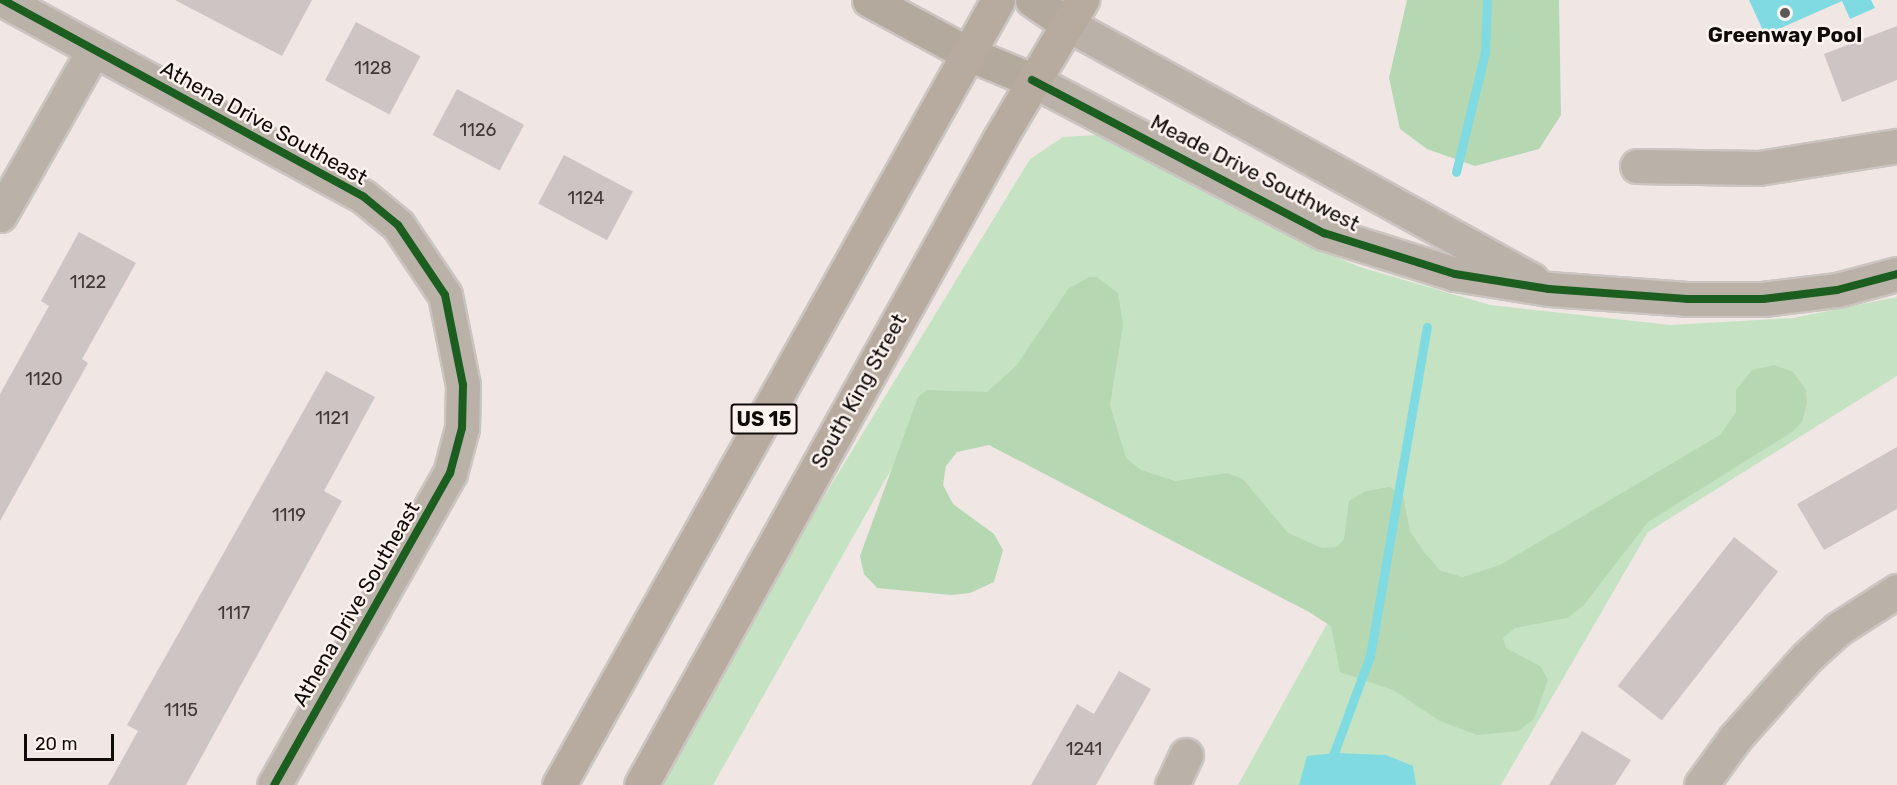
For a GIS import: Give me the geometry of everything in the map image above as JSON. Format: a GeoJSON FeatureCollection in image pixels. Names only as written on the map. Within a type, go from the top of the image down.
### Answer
{"type":"FeatureCollection","features":[{"type":"Feature","properties":{"kind":"highway","name":"US 15"},"geometry":{"type":"LineString","coordinates":[[559,785],[998,0]]}},
{"type":"Feature","properties":{"kind":"highway","name":"South King Street"},"geometry":{"type":"LineString","coordinates":[[641,785],[1032,80],[1074,12]]}},
{"type":"Feature","properties":{"kind":"main road"},"geometry":{"type":"LineString","coordinates":[[869,0],[969,54],[1032,80]]}},
{"type":"Feature","properties":{"kind":"main road"},"geometry":{"type":"LineString","coordinates":[[1032,0],[1074,12]]}},
{"type":"Feature","properties":{"kind":"street","name":"Athena Drive Southeast"},"geometry":{"type":"LineString","coordinates":[[3,0],[93,51],[364,196],[398,225],[422,257],[445,295],[458,344],[462,428],[450,473],[274,785]]}},
{"type":"Feature","properties":{"kind":"street","name":"Meade Drive Southwest"},"geometry":{"type":"LineString","coordinates":[[1074,12],[1549,289]]}},
{"type":"Feature","properties":{"kind":"street"},"geometry":{"type":"LineString","coordinates":[[0,215],[93,51]]}},
{"type":"Feature","properties":{"kind":"street","name":"Meade Drive Southwest"},"geometry":{"type":"LineString","coordinates":[[1032,80],[1324,233],[1455,274],[1549,289],[1687,299],[1763,299],[1837,290],[1897,274]]}},
{"type":"Feature","properties":{"kind":"street"},"geometry":{"type":"LineString","coordinates":[[1637,166],[1759,168],[1897,146]]}},
{"type":"Feature","properties":{"kind":"street"},"geometry":{"type":"LineString","coordinates":[[1701,785],[1735,738],[1807,657],[1838,629],[1897,591]]}},
{"type":"Feature","properties":{"kind":"street"},"geometry":{"type":"LineString","coordinates":[[1172,785],[1186,755]]}},
{"type":"Feature","properties":{"kind":"green space"},"geometry":{"type":"Polygon","coordinates":[[[1407,0],[1559,0],[1561,115],[1539,149],[1475,166],[1427,149],[1400,129],[1389,78],[1407,0]]]}},
{"type":"Feature","properties":{"kind":"green space"},"geometry":{"type":"Polygon","coordinates":[[[1097,135],[1312,247],[1360,267],[1490,305],[1670,325],[1793,318],[1897,297],[1897,376],[1648,532],[1501,785],[1238,785],[1339,602],[932,397],[713,785],[663,785],[814,513],[1030,159],[1063,137],[1097,135]]]}},
{"type":"Feature","properties":{"kind":"green space"},"geometry":{"type":"Polygon","coordinates":[[[1089,277],[1097,277],[1118,293],[1123,325],[1110,405],[1126,458],[1141,470],[1175,481],[1227,473],[1243,479],[1288,533],[1322,548],[1337,547],[1344,539],[1349,501],[1366,491],[1390,487],[1403,495],[1410,531],[1423,551],[1441,571],[1463,577],[1500,565],[1720,435],[1736,412],[1736,390],[1752,370],[1774,365],[1793,372],[1806,390],[1807,403],[1802,422],[1792,432],[1648,522],[1583,606],[1567,618],[1515,628],[1503,638],[1506,648],[1540,666],[1548,680],[1534,719],[1518,731],[1477,735],[1440,721],[1393,690],[1340,672],[1331,626],[1309,612],[989,445],[957,452],[946,466],[943,485],[953,504],[994,534],[1003,550],[994,582],[970,593],[951,595],[877,588],[864,574],[860,556],[918,397],[927,390],[987,392],[1016,366],[1068,289],[1089,277]]]}},
{"type":"Feature","properties":{"kind":"water","name":"Greenway Pool"},"geometry":{"type":"Polygon","coordinates":[[[1749,0],[1871,0],[1875,8],[1850,19],[1842,1],[1765,35],[1749,0]]]}},
{"type":"Feature","properties":{"kind":"water"},"geometry":{"type":"Polygon","coordinates":[[[1336,753],[1386,755],[1413,766],[1416,785],[1299,785],[1307,756],[1336,753]]]}},
{"type":"Feature","properties":{"kind":"building"},"geometry":{"type":"Polygon","coordinates":[[[175,0],[312,0],[282,56],[175,0]]]}},
{"type":"Feature","properties":{"kind":"building"},"geometry":{"type":"Polygon","coordinates":[[[356,22],[420,56],[389,115],[325,80],[356,22]]]}},
{"type":"Feature","properties":{"kind":"building"},"geometry":{"type":"Polygon","coordinates":[[[1897,26],[1897,80],[1842,102],[1824,54],[1897,26]]]}},
{"type":"Feature","properties":{"kind":"building"},"geometry":{"type":"Polygon","coordinates":[[[457,89],[524,125],[500,171],[433,135],[457,89]]]}},
{"type":"Feature","properties":{"kind":"building"},"geometry":{"type":"Polygon","coordinates":[[[564,155],[633,192],[607,240],[538,204],[564,155]]]}},
{"type":"Feature","properties":{"kind":"building"},"geometry":{"type":"Polygon","coordinates":[[[79,232],[136,263],[82,359],[88,363],[0,521],[0,394],[49,306],[41,301],[79,232]]]}},
{"type":"Feature","properties":{"kind":"building"},"geometry":{"type":"Polygon","coordinates":[[[326,371],[375,397],[324,491],[342,501],[186,785],[108,785],[138,731],[127,725],[326,371]]]}},
{"type":"Feature","properties":{"kind":"building"},"geometry":{"type":"Polygon","coordinates":[[[1897,447],[1897,509],[1824,550],[1797,504],[1897,447]]]}},
{"type":"Feature","properties":{"kind":"building"},"geometry":{"type":"Polygon","coordinates":[[[1734,537],[1778,571],[1662,720],[1618,686],[1734,537]]]}},
{"type":"Feature","properties":{"kind":"building"},"geometry":{"type":"Polygon","coordinates":[[[1119,671],[1151,689],[1096,785],[1031,785],[1077,704],[1094,714],[1119,671]]]}},
{"type":"Feature","properties":{"kind":"building"},"geometry":{"type":"Polygon","coordinates":[[[1582,731],[1631,760],[1615,785],[1549,785],[1582,731]]]}},
{"type":"Feature","properties":{"kind":"waterway"},"geometry":{"type":"LineString","coordinates":[[1456,172],[1485,52],[1487,0]]}},
{"type":"Feature","properties":{"kind":"waterway"},"geometry":{"type":"LineString","coordinates":[[1322,785],[1370,656],[1427,327]]}},
{"type":"Feature","properties":{"kind":"cycle path"},"geometry":{"type":"LineString","coordinates":[[3,0],[364,197],[398,225],[445,295],[463,385],[462,428],[450,473],[274,785]]}},
{"type":"Feature","properties":{"kind":"cycle path"},"geometry":{"type":"LineString","coordinates":[[1032,80],[1324,233],[1455,274],[1549,289],[1687,299],[1763,299],[1837,290],[1897,274]]}},
{"type":"Feature","properties":{"kind":"place","name":"Greenway Pool"},"geometry":{"type":"Point","coordinates":[1785,13]}}]}
